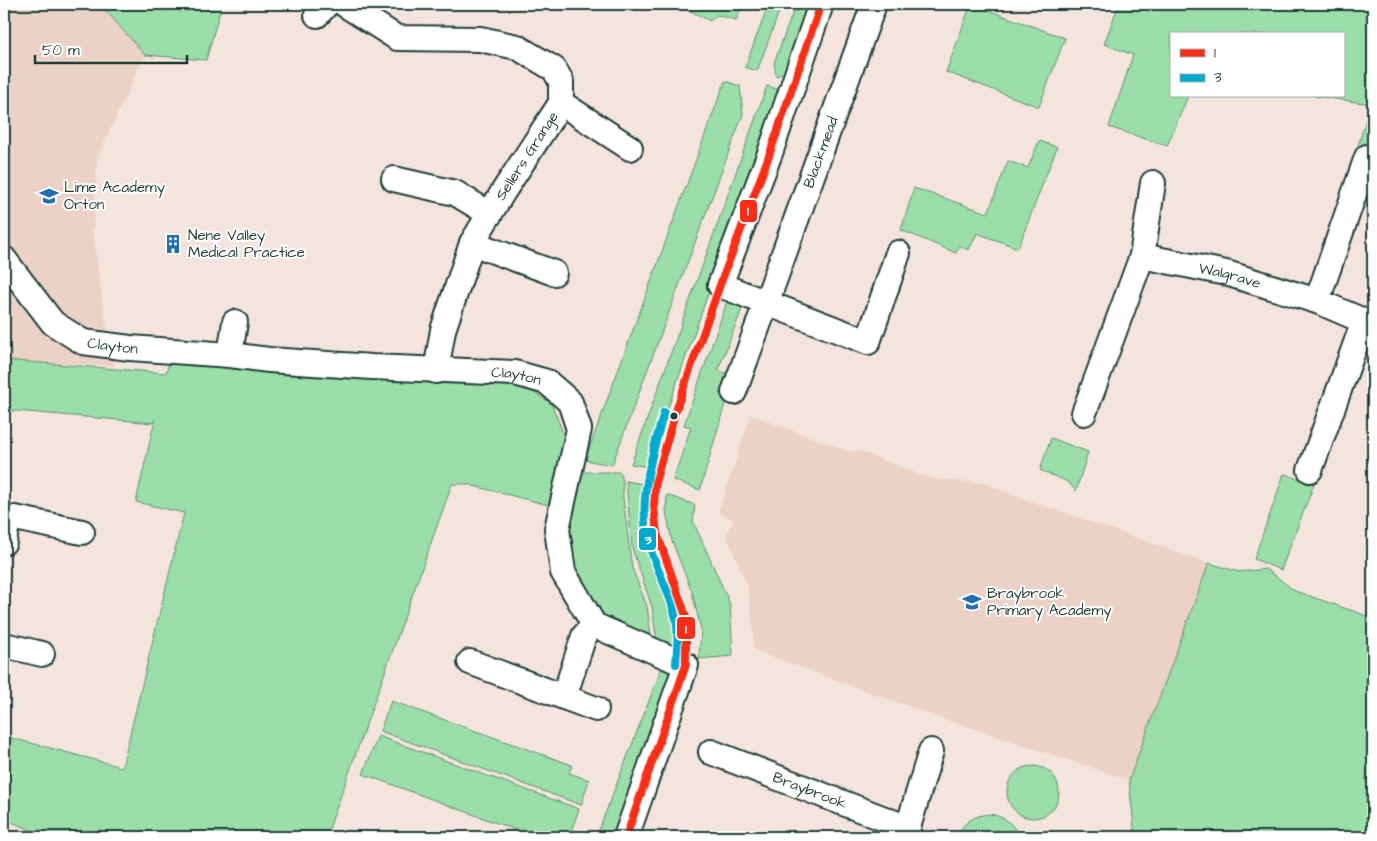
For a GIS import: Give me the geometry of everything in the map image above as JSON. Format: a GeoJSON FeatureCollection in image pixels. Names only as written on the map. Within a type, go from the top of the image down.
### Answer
{"type":"FeatureCollection","features":[{"type":"Feature","properties":{"kind":"street","name":"Sellers Grange"},"geometry":{"type":"LineString","coordinates":[[344,4],[397,38],[480,39],[517,48],[554,69],[562,81],[561,103],[472,243],[443,330],[436,371]]}},
{"type":"Feature","properties":{"kind":"street"},"geometry":{"type":"LineString","coordinates":[[821,4],[770,153],[720,285],[868,342],[898,253]]}},
{"type":"Feature","properties":{"kind":"street","name":"Blackmead"},"geometry":{"type":"LineString","coordinates":[[734,392],[874,4]]}},
{"type":"Feature","properties":{"kind":"street"},"geometry":{"type":"LineString","coordinates":[[561,103],[630,148]]}},
{"type":"Feature","properties":{"kind":"street"},"geometry":{"type":"LineString","coordinates":[[1317,300],[1366,185],[1367,157]]}},
{"type":"Feature","properties":{"kind":"street"},"geometry":{"type":"LineString","coordinates":[[394,179],[456,193],[490,214]]}},
{"type":"Feature","properties":{"kind":"street"},"geometry":{"type":"LineString","coordinates":[[1084,413],[1142,256],[1153,183]]}},
{"type":"Feature","properties":{"kind":"street"},"geometry":{"type":"LineString","coordinates":[[472,243],[554,273]]}},
{"type":"Feature","properties":{"kind":"street","name":"Walgrave"},"geometry":{"type":"LineString","coordinates":[[1142,256],[1226,273],[1317,300],[1369,323],[1310,470]]}},
{"type":"Feature","properties":{"kind":"street","name":"Clayton"},"geometry":{"type":"LineString","coordinates":[[4,259],[53,323],[83,342],[269,360],[436,371],[515,373],[547,382],[570,402],[578,429],[557,529],[562,572],[594,625]]}},
{"type":"Feature","properties":{"kind":"street"},"geometry":{"type":"LineString","coordinates":[[230,355],[234,322]]}},
{"type":"Feature","properties":{"kind":"street"},"geometry":{"type":"LineString","coordinates":[[5,530],[15,518],[82,532]]}},
{"type":"Feature","properties":{"kind":"street"},"geometry":{"type":"LineString","coordinates":[[564,698],[584,636],[594,625],[686,665],[626,837]]}},
{"type":"Feature","properties":{"kind":"street"},"geometry":{"type":"LineString","coordinates":[[4,645],[42,654]]}},
{"type":"Feature","properties":{"kind":"street"},"geometry":{"type":"LineString","coordinates":[[470,662],[596,709]]}},
{"type":"Feature","properties":{"kind":"street","name":"Braybrook"},"geometry":{"type":"LineString","coordinates":[[711,752],[906,832],[931,751]]}},
{"type":"Feature","properties":{"kind":"shaded area","name":"Lime Academy Orton"},"geometry":{"type":"Polygon","coordinates":[[[4,4],[100,4],[145,55],[97,158],[93,234],[105,319],[114,366],[36,363],[4,359],[4,4]]]}},
{"type":"Feature","properties":{"kind":"shaded area","name":"Braybrook Primary Academy"},"geometry":{"type":"Polygon","coordinates":[[[751,415],[848,451],[860,451],[931,479],[985,483],[1010,494],[1209,563],[1129,780],[935,716],[754,650],[747,585],[726,535],[734,520],[718,512],[751,415]]]}},
{"type":"Feature","properties":{"kind":"green space"},"geometry":{"type":"Polygon","coordinates":[[[100,4],[222,4],[206,60],[145,55],[100,4]]]}},
{"type":"Feature","properties":{"kind":"green space"},"geometry":{"type":"Polygon","coordinates":[[[681,4],[743,4],[736,20],[717,15],[710,21],[681,6],[681,4]]]}},
{"type":"Feature","properties":{"kind":"green space"},"geometry":{"type":"Polygon","coordinates":[[[769,4],[782,4],[757,71],[745,67],[769,4]]]}},
{"type":"Feature","properties":{"kind":"green space"},"geometry":{"type":"Polygon","coordinates":[[[796,4],[812,4],[787,72],[776,76],[774,63],[796,4]]]}},
{"type":"Feature","properties":{"kind":"green space"},"geometry":{"type":"Polygon","coordinates":[[[971,4],[1065,38],[1039,107],[946,72],[971,4]]]}},
{"type":"Feature","properties":{"kind":"green space"},"geometry":{"type":"Polygon","coordinates":[[[1119,4],[1373,4],[1373,157],[1356,152],[1371,104],[1328,98],[1344,98],[1344,32],[1170,32],[1170,98],[1187,98],[1167,146],[1109,127],[1133,55],[1104,44],[1119,4]]]}},
{"type":"Feature","properties":{"kind":"green space"},"geometry":{"type":"Polygon","coordinates":[[[725,81],[740,86],[743,114],[612,465],[585,460],[725,81]]]}},
{"type":"Feature","properties":{"kind":"green space"},"geometry":{"type":"Polygon","coordinates":[[[767,86],[780,90],[647,467],[631,464],[767,86]]]}},
{"type":"Feature","properties":{"kind":"green space"},"geometry":{"type":"Polygon","coordinates":[[[1039,141],[1057,147],[1018,248],[977,233],[969,250],[959,246],[956,253],[901,230],[914,188],[988,213],[1008,161],[1028,168],[1039,141]]]}},
{"type":"Feature","properties":{"kind":"green space"},"geometry":{"type":"Polygon","coordinates":[[[728,299],[744,304],[718,370],[733,376],[700,490],[673,480],[691,427],[684,425],[728,299]]]}},
{"type":"Feature","properties":{"kind":"green space"},"geometry":{"type":"Polygon","coordinates":[[[171,355],[520,384],[551,403],[564,435],[565,461],[556,507],[466,484],[452,484],[326,837],[48,837],[4,819],[4,736],[122,767],[184,513],[136,502],[155,419],[154,423],[4,410],[4,360],[166,373],[171,355]]]}},
{"type":"Feature","properties":{"kind":"green space"},"geometry":{"type":"Polygon","coordinates":[[[1051,438],[1088,452],[1076,491],[1068,482],[1040,470],[1051,438]]]}},
{"type":"Feature","properties":{"kind":"green space"},"geometry":{"type":"Polygon","coordinates":[[[575,472],[620,472],[623,481],[623,498],[632,568],[647,606],[652,644],[599,617],[566,568],[562,521],[575,472]]]}},
{"type":"Feature","properties":{"kind":"green space"},"geometry":{"type":"Polygon","coordinates":[[[1284,474],[1314,484],[1281,570],[1254,559],[1284,474]]]}},
{"type":"Feature","properties":{"kind":"green space"},"geometry":{"type":"Polygon","coordinates":[[[626,481],[643,484],[645,528],[649,545],[672,604],[675,621],[675,650],[657,642],[652,607],[632,548],[626,481]]]}},
{"type":"Feature","properties":{"kind":"green space"},"geometry":{"type":"Polygon","coordinates":[[[667,495],[695,505],[693,521],[730,604],[733,656],[699,659],[701,629],[692,592],[672,541],[666,511],[667,495]]]}},
{"type":"Feature","properties":{"kind":"green space"},"geometry":{"type":"Polygon","coordinates":[[[1209,563],[1239,572],[1266,569],[1295,591],[1373,618],[1373,837],[1135,837],[1129,780],[1209,563]]]}},
{"type":"Feature","properties":{"kind":"green space"},"geometry":{"type":"Polygon","coordinates":[[[663,665],[672,678],[612,837],[596,837],[663,665]]]}},
{"type":"Feature","properties":{"kind":"green space"},"geometry":{"type":"Polygon","coordinates":[[[391,701],[572,765],[569,773],[589,780],[581,805],[380,731],[391,701]]]}},
{"type":"Feature","properties":{"kind":"green space"},"geometry":{"type":"Polygon","coordinates":[[[378,736],[579,809],[569,837],[535,837],[363,774],[378,736]]]}},
{"type":"Feature","properties":{"kind":"green space"},"geometry":{"type":"Polygon","coordinates":[[[1028,766],[1038,766],[1052,773],[1059,787],[1059,797],[1052,811],[1038,818],[1028,818],[1018,814],[1011,807],[1007,797],[1007,787],[1011,777],[1018,770],[1028,766]]]}},
{"type":"Feature","properties":{"kind":"green space"},"geometry":{"type":"Polygon","coordinates":[[[990,814],[1008,821],[1019,837],[957,837],[962,827],[970,820],[990,814]]]}},
{"type":"Feature","properties":{"kind":"transit line","name":"1"},"geometry":{"type":"LineString","coordinates":[[626,837],[686,665],[686,616],[657,533],[654,506],[656,480],[676,410],[720,285],[770,153],[821,4]]}},
{"type":"Feature","properties":{"kind":"transit line","name":"3"},"geometry":{"type":"LineString","coordinates":[[664,412],[646,486],[645,517],[648,543],[676,619],[678,635],[676,664]]}},
{"type":"Feature","properties":{"kind":"place","name":"Lime Academy Orton"},"geometry":{"type":"Point","coordinates":[49,196]}},
{"type":"Feature","properties":{"kind":"place","name":"Nene Valley Medical Practice"},"geometry":{"type":"Point","coordinates":[173,244]}},
{"type":"Feature","properties":{"kind":"place","name":"Braybrook Primary Academy"},"geometry":{"type":"Point","coordinates":[972,602]}}]}
